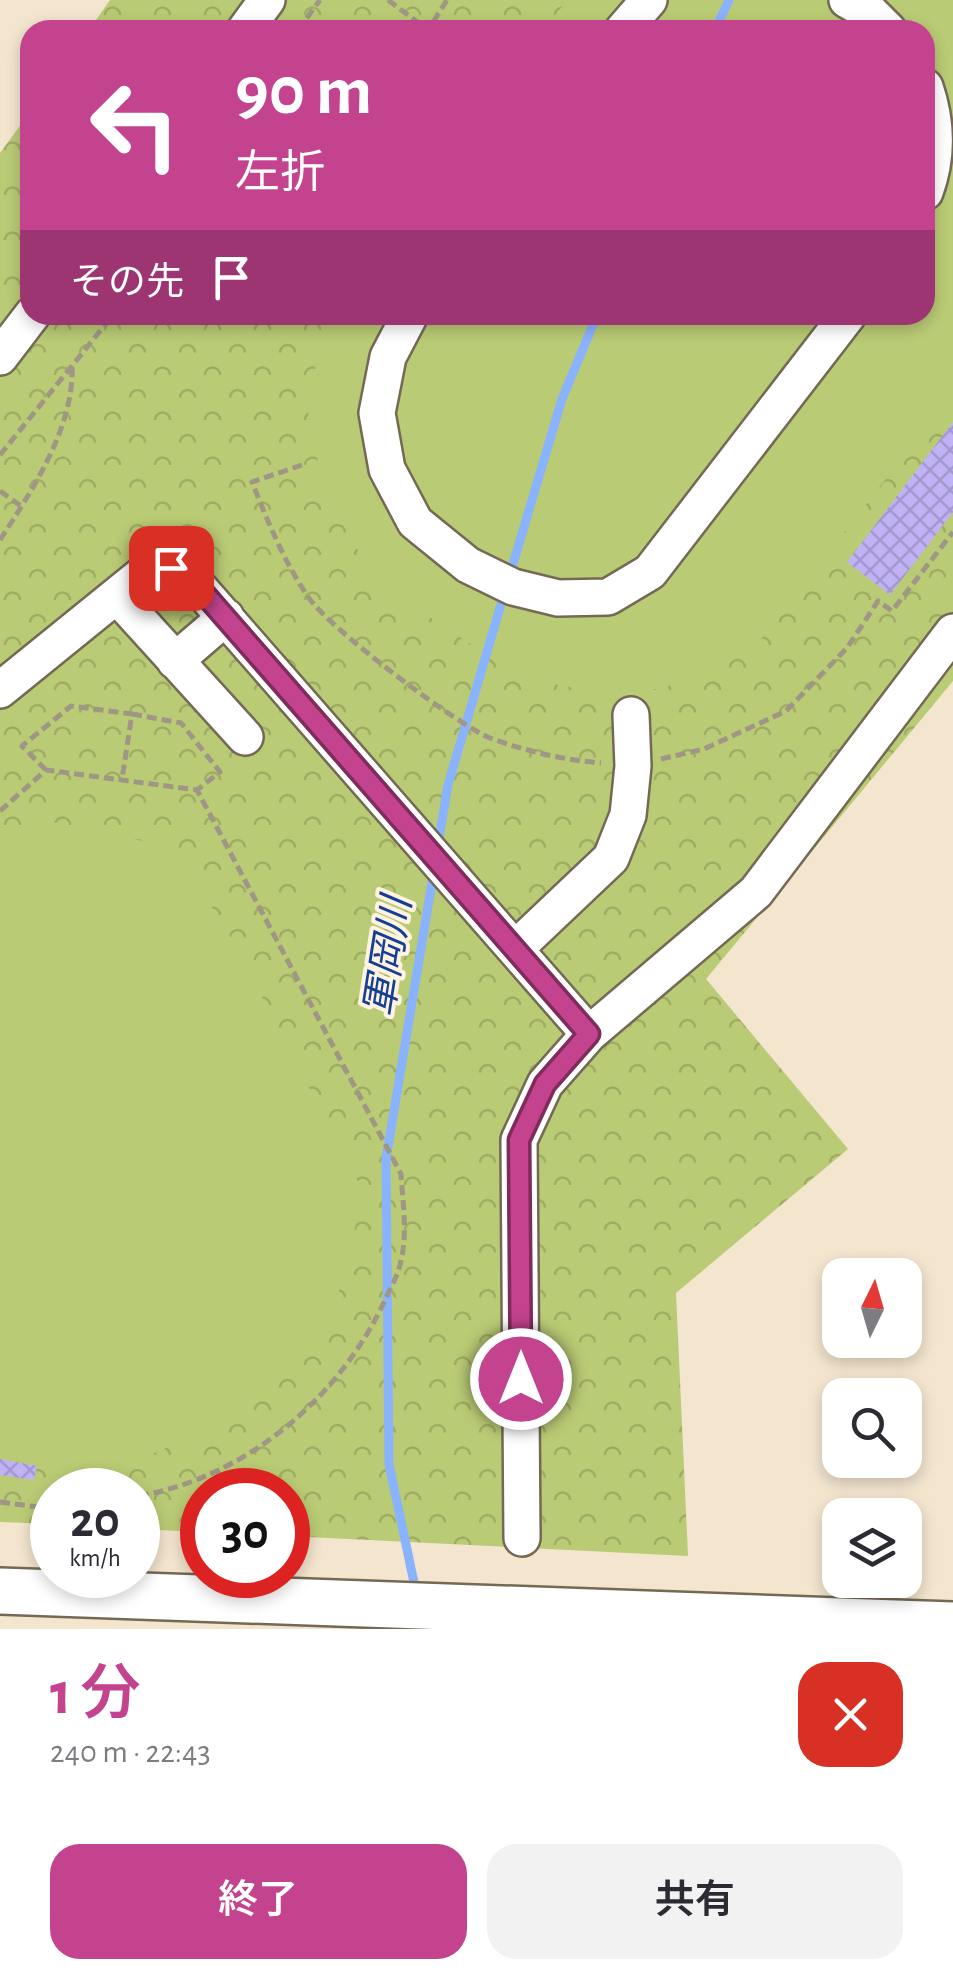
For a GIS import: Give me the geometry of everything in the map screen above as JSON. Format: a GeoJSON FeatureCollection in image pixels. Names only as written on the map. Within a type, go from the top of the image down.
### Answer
{"type":"FeatureCollection","features":[{"type":"Feature","properties":{"kind":"main road"},"geometry":{"type":"LineString","coordinates":[[0,1591],[934,1626]]}},
{"type":"Feature","properties":{"kind":"street"},"geometry":{"type":"LineString","coordinates":[[252,20],[267,0]]}},
{"type":"Feature","properties":{"kind":"street"},"geometry":{"type":"LineString","coordinates":[[631,20],[649,0]]}},
{"type":"Feature","properties":{"kind":"street"},"geometry":{"type":"LineString","coordinates":[[847,0],[878,20]]}},
{"type":"Feature","properties":{"kind":"street"},"geometry":{"type":"LineString","coordinates":[[0,357],[24,325]]}},
{"type":"Feature","properties":{"kind":"street"},"geometry":{"type":"LineString","coordinates":[[405,325],[388,357],[377,413],[387,469],[415,522],[468,565],[514,587],[558,598],[608,597],[650,572],[840,325]]}},
{"type":"Feature","properties":{"kind":"street"},"geometry":{"type":"LineString","coordinates":[[0,690],[148,570],[171,568],[187,574],[589,1034]]}},
{"type":"Feature","properties":{"kind":"street"},"geometry":{"type":"LineString","coordinates":[[116,596],[244,737]]}},
{"type":"Feature","properties":{"kind":"street"},"geometry":{"type":"LineString","coordinates":[[175,661],[226,617]]}},
{"type":"Feature","properties":{"kind":"street"},"geometry":{"type":"LineString","coordinates":[[522,1538],[519,1140],[545,1084],[589,1034],[756,892],[953,632]]}},
{"type":"Feature","properties":{"kind":"street"},"geometry":{"type":"LineString","coordinates":[[514,949],[611,858],[628,815],[631,715]]}},
{"type":"Feature","properties":{"kind":"path"},"geometry":{"type":"LineString","coordinates":[[388,0],[415,20]]}},
{"type":"Feature","properties":{"kind":"path"},"geometry":{"type":"LineString","coordinates":[[0,454],[105,325]]}},
{"type":"Feature","properties":{"kind":"path"},"geometry":{"type":"LineString","coordinates":[[0,540],[22,506],[59,432],[73,389],[72,364]]}},
{"type":"Feature","properties":{"kind":"path"},"geometry":{"type":"LineString","coordinates":[[302,465],[252,482],[278,544],[310,602],[388,670],[486,736],[564,760],[632,766],[704,750],[786,712],[847,648],[878,601],[892,611],[953,532]]}},
{"type":"Feature","properties":{"kind":"path"},"geometry":{"type":"LineString","coordinates":[[0,491],[22,506]]}},
{"type":"Feature","properties":{"kind":"path"},"geometry":{"type":"LineString","coordinates":[[71,706],[181,723],[220,772],[197,790],[46,770],[22,746],[71,706]]}},
{"type":"Feature","properties":{"kind":"path"},"geometry":{"type":"LineString","coordinates":[[122,779],[132,714]]}},
{"type":"Feature","properties":{"kind":"path"},"geometry":{"type":"LineString","coordinates":[[0,811],[46,770]]}},
{"type":"Feature","properties":{"kind":"path"},"geometry":{"type":"LineString","coordinates":[[160,1490],[192,1482],[282,1432],[333,1382],[369,1334],[400,1266],[405,1220],[401,1174],[197,790]]}},
{"type":"Feature","properties":{"kind":"path"},"geometry":{"type":"LineString","coordinates":[[0,1502],[30,1505]]}},
{"type":"Feature","properties":{"kind":"green space"},"geometry":{"type":"Polygon","coordinates":[[[110,0],[953,0],[953,681],[706,979],[848,1149],[676,1293],[688,1556],[310,1537],[310,1468],[180,1468],[180,1531],[160,1530],[160,1468],[30,1468],[30,1523],[0,1522],[0,153],[20,126],[20,325],[935,325],[935,20],[96,20],[110,0]]]}},
{"type":"Feature","properties":{"kind":"green space"},"geometry":{"type":"Polygon","coordinates":[[[567,0],[953,0],[953,393],[757,644],[662,689],[588,690],[523,679],[377,582],[324,493],[308,411],[322,325],[935,325],[935,20],[552,20],[567,0]]]}},
{"type":"Feature","properties":{"kind":"green space"},"geometry":{"type":"Polygon","coordinates":[[[42,820],[172,847],[227,930],[361,1188],[348,1274],[310,1345],[237,1417],[150,1455],[59,1467],[0,1454],[0,857],[42,820]]]}},
{"type":"Feature","properties":{"kind":"building"},"geometry":{"type":"Polygon","coordinates":[[[953,422],[953,512],[890,595],[847,562],[953,422]]]}},
{"type":"Feature","properties":{"kind":"building"},"geometry":{"type":"Polygon","coordinates":[[[0,1459],[37,1466],[30,1468],[30,1479],[0,1475],[0,1459]]]}},
{"type":"Feature","properties":{"kind":"waterway","name":"軍岡川"},"geometry":{"type":"LineString","coordinates":[[720,20],[729,0]]}},
{"type":"Feature","properties":{"kind":"waterway","name":"軍岡川"},"geometry":{"type":"LineString","coordinates":[[510,574],[562,399],[593,325]]}},
{"type":"Feature","properties":{"kind":"waterway","name":"軍岡川"},"geometry":{"type":"LineString","coordinates":[[438,844],[448,785],[504,594]]}},
{"type":"Feature","properties":{"kind":"waterway","name":"軍岡川"},"geometry":{"type":"LineString","coordinates":[[416,1592],[389,1464],[386,1159],[434,870]]}},
{"type":"Feature","properties":{"kind":"route"},"geometry":{"type":"LineString","coordinates":[[171,568],[187,574],[589,1034],[545,1084],[519,1140],[521,1379]]}}]}
